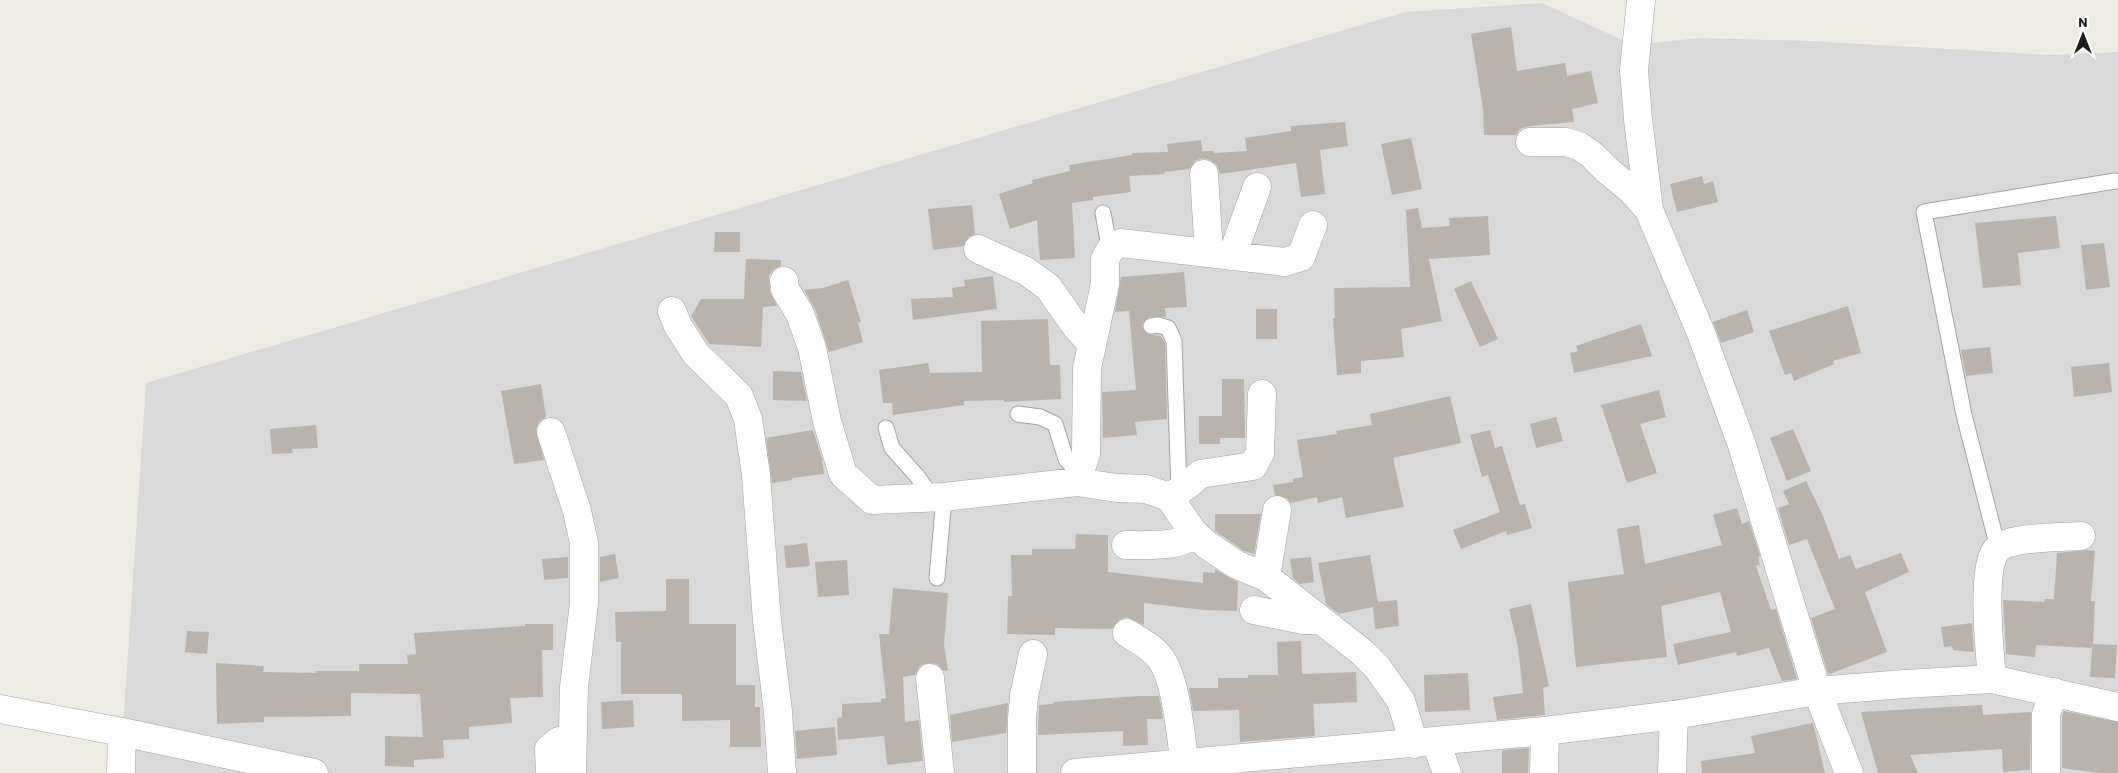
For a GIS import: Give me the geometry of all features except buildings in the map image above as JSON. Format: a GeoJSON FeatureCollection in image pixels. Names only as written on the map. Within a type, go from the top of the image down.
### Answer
{"type":"FeatureCollection","features":[{"type":"Feature","properties":{"kind":"street"},"geometry":{"type":"LineString","coordinates":[[1641,0],[1634,70],[1649,210],[1701,333],[1742,444],[1817,691],[1849,773]]}},
{"type":"Feature","properties":{"kind":"street"},"geometry":{"type":"LineString","coordinates":[[1530,142],[1566,142],[1579,146],[1592,154],[1606,170],[1631,190],[1649,210]]}},
{"type":"Feature","properties":{"kind":"street"},"geometry":{"type":"LineString","coordinates":[[1204,174],[1220,255]]}},
{"type":"Feature","properties":{"kind":"street"},"geometry":{"type":"LineString","coordinates":[[1220,255],[1257,187]]}},
{"type":"Feature","properties":{"kind":"street"},"geometry":{"type":"LineString","coordinates":[[1078,478],[1086,453],[1087,368],[1105,284],[1106,259],[1112,247],[1121,243],[1286,262],[1301,257],[1312,225]]}},
{"type":"Feature","properties":{"kind":"street"},"geometry":{"type":"LineString","coordinates":[[978,249],[1026,271],[1048,287],[1077,328],[1092,344]]}},
{"type":"Feature","properties":{"kind":"street"},"geometry":{"type":"LineString","coordinates":[[784,281],[785,289],[800,314],[812,348],[827,421],[843,474],[872,500],[938,498],[1078,478],[1117,488],[1146,489],[1174,494],[1200,474],[1253,466],[1260,453],[1262,394]]}},
{"type":"Feature","properties":{"kind":"street"},"geometry":{"type":"LineString","coordinates":[[672,312],[678,326],[696,354],[739,396],[748,419],[756,475],[767,621],[778,712],[782,773]]}},
{"type":"Feature","properties":{"kind":"street"},"geometry":{"type":"LineString","coordinates":[[551,432],[577,511],[584,543],[584,603],[574,687],[572,773]]}},
{"type":"Feature","properties":{"kind":"street"},"geometry":{"type":"LineString","coordinates":[[1174,494],[1193,532],[1207,545],[1237,565],[1266,577],[1364,653],[1377,666],[1401,701],[1425,743],[1447,773]]}},
{"type":"Feature","properties":{"kind":"street"},"geometry":{"type":"LineString","coordinates":[[1266,577],[1276,510]]}},
{"type":"Feature","properties":{"kind":"street"},"geometry":{"type":"LineString","coordinates":[[1126,545],[1156,545],[1186,540],[1191,537],[1193,532]]}},
{"type":"Feature","properties":{"kind":"street"},"geometry":{"type":"LineString","coordinates":[[1992,679],[1988,603],[1989,571],[1992,557],[1998,548],[2011,541],[2080,536]]}},
{"type":"Feature","properties":{"kind":"street"},"geometry":{"type":"LineString","coordinates":[[1254,610],[1303,620],[1320,620]]}},
{"type":"Feature","properties":{"kind":"street"},"geometry":{"type":"LineString","coordinates":[[1127,633],[1140,640],[1161,658],[1172,682],[1200,766]]}},
{"type":"Feature","properties":{"kind":"street"},"geometry":{"type":"LineString","coordinates":[[1022,773],[1024,696],[1034,654]]}},
{"type":"Feature","properties":{"kind":"street"},"geometry":{"type":"LineString","coordinates":[[930,678],[940,773]]}},
{"type":"Feature","properties":{"kind":"street"},"geometry":{"type":"LineString","coordinates":[[1075,773],[1200,766],[1239,766],[1674,715],[1817,691],[1992,679],[2118,707]]}},
{"type":"Feature","properties":{"kind":"street"},"geometry":{"type":"LineString","coordinates":[[2046,773],[2046,714],[2054,692]]}},
{"type":"Feature","properties":{"kind":"street"},"geometry":{"type":"LineString","coordinates":[[0,709],[122,732],[244,766],[314,773]]}},
{"type":"Feature","properties":{"kind":"street"},"geometry":{"type":"LineString","coordinates":[[1672,773],[1674,715]]}},
{"type":"Feature","properties":{"kind":"street"},"geometry":{"type":"LineString","coordinates":[[1544,773],[1546,731]]}},
{"type":"Feature","properties":{"kind":"street"},"geometry":{"type":"LineString","coordinates":[[121,773],[122,732]]}},
{"type":"Feature","properties":{"kind":"street"},"geometry":{"type":"LineString","coordinates":[[550,773],[549,749],[559,741],[572,739]]}},
{"type":"Feature","properties":{"kind":"lane"},"geometry":{"type":"LineString","coordinates":[[1998,548],[1964,415],[1924,212],[2114,181]]}},
{"type":"Feature","properties":{"kind":"lane"},"geometry":{"type":"LineString","coordinates":[[1103,213],[1110,252]]}},
{"type":"Feature","properties":{"kind":"lane"},"geometry":{"type":"LineString","coordinates":[[1151,326],[1158,325],[1168,328],[1174,341],[1174,494]]}},
{"type":"Feature","properties":{"kind":"lane"},"geometry":{"type":"LineString","coordinates":[[1018,414],[1040,417],[1055,424],[1066,459],[1078,478]]}},
{"type":"Feature","properties":{"kind":"lane"},"geometry":{"type":"LineString","coordinates":[[886,428],[892,448],[938,498],[937,578]]}},
{"type":"Feature","properties":{"kind":"shaded area"},"geometry":{"type":"Polygon","coordinates":[[[1542,3],[1633,45],[1700,38],[1811,41],[2051,55],[2118,52],[2118,773],[120,773],[146,383],[1405,12],[1542,3]]]}}]}
